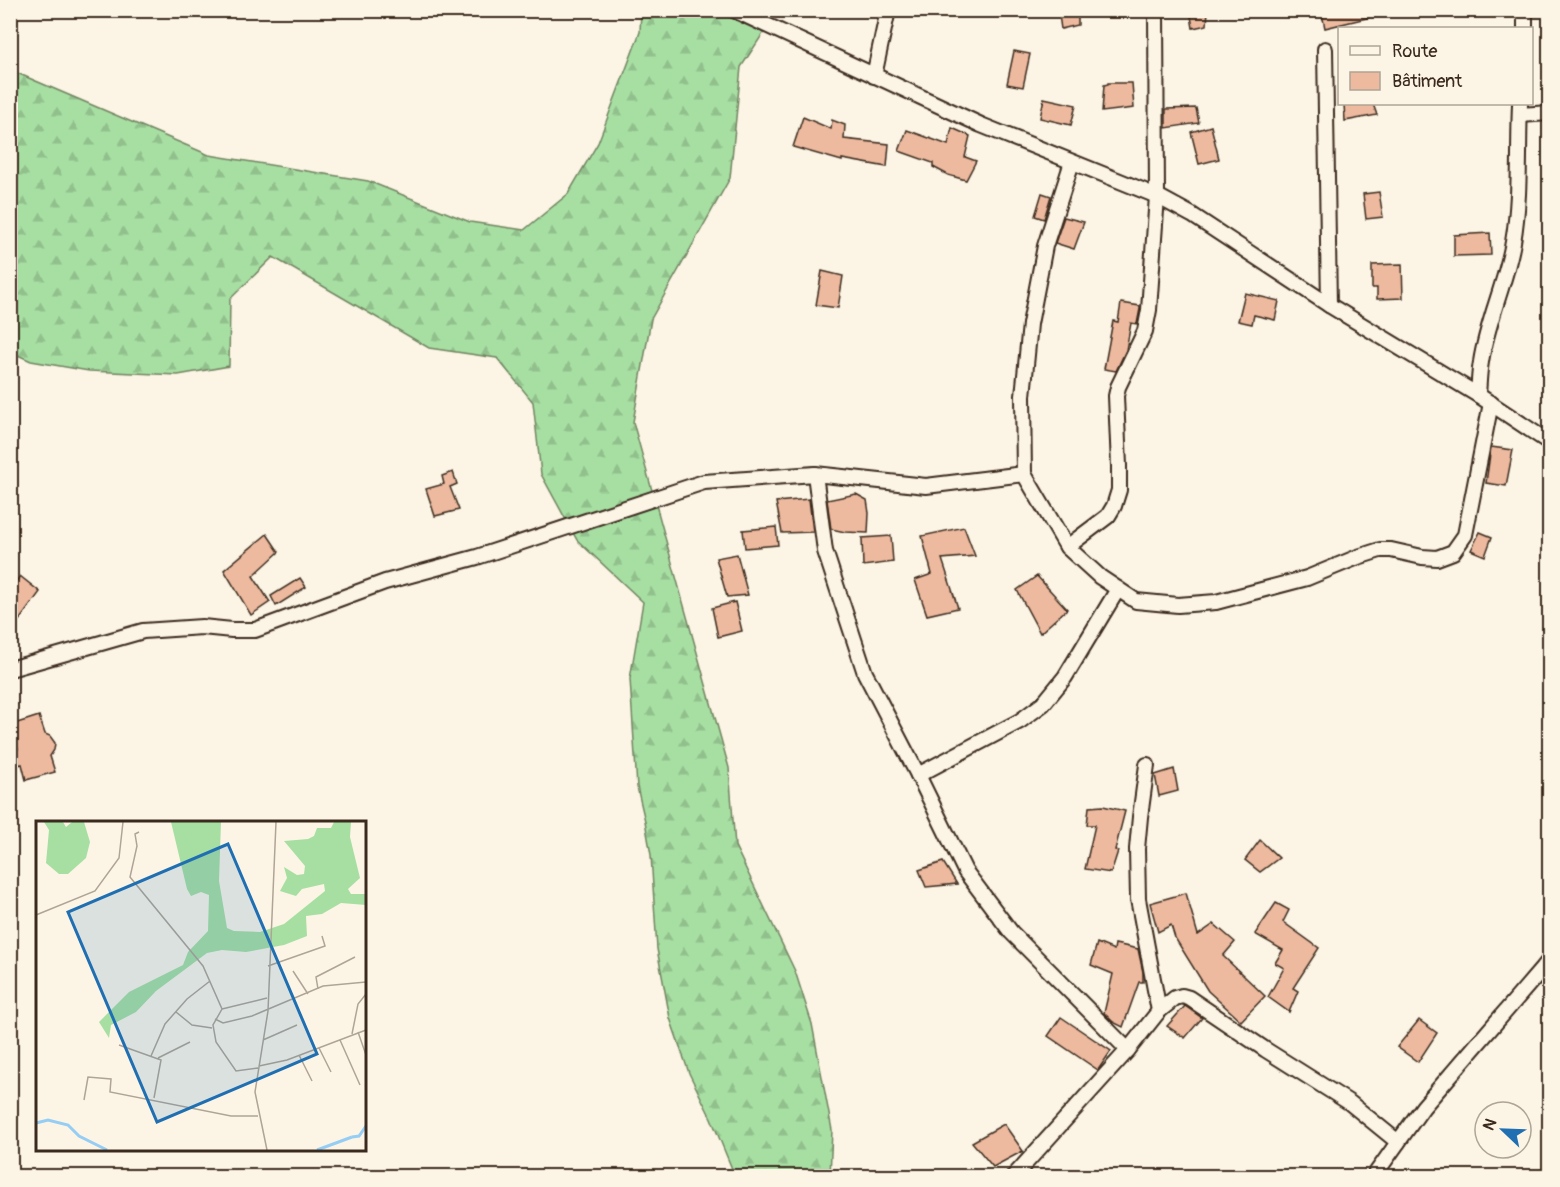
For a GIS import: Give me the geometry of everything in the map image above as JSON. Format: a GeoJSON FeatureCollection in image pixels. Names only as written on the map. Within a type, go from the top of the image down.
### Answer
{"type":"FeatureCollection","features":[{"type":"Feature","properties":{"kind":"street"},"geometry":{"type":"LineString","coordinates":[[734,10],[981,125],[1157,196],[1192,215],[1329,305],[1478,394],[1550,443]]}},
{"type":"Feature","properties":{"kind":"street"},"geometry":{"type":"LineString","coordinates":[[874,76],[888,10]]}},
{"type":"Feature","properties":{"kind":"street"},"geometry":{"type":"LineString","coordinates":[[1067,547],[1108,516],[1114,506],[1119,490],[1116,396],[1118,387],[1145,331],[1149,310],[1157,196],[1156,10]]}},
{"type":"Feature","properties":{"kind":"street"},"geometry":{"type":"LineString","coordinates":[[1525,10],[1525,27]]}},
{"type":"Feature","properties":{"kind":"street"},"geometry":{"type":"LineString","coordinates":[[1325,49],[1329,305]]}},
{"type":"Feature","properties":{"kind":"street"},"geometry":{"type":"LineString","coordinates":[[1478,394],[1481,362],[1513,242],[1517,205],[1520,109],[1550,113]]}},
{"type":"Feature","properties":{"kind":"street"},"geometry":{"type":"LineString","coordinates":[[1072,162],[1045,246],[1030,324],[1023,396],[1024,474],[1067,547],[1100,577],[1136,601],[1178,605],[1216,602],[1307,578],[1380,550],[1437,558],[1453,552],[1465,535],[1491,403]]}},
{"type":"Feature","properties":{"kind":"street"},"geometry":{"type":"LineString","coordinates":[[10,669],[143,631],[202,627],[255,630],[385,582],[477,557],[704,482],[815,474],[926,486],[1024,474]]}},
{"type":"Feature","properties":{"kind":"street"},"geometry":{"type":"LineString","coordinates":[[815,474],[825,551],[866,673],[965,871],[1011,932],[1128,1050]]}},
{"type":"Feature","properties":{"kind":"street"},"geometry":{"type":"LineString","coordinates":[[918,776],[1020,721],[1043,704],[1065,677],[1118,589]]}},
{"type":"Feature","properties":{"kind":"street"},"geometry":{"type":"LineString","coordinates":[[1147,765],[1137,849],[1138,899],[1159,1011]]}},
{"type":"Feature","properties":{"kind":"street"},"geometry":{"type":"LineString","coordinates":[[1374,1176],[1423,1107],[1550,959]]}},
{"type":"Feature","properties":{"kind":"street"},"geometry":{"type":"LineString","coordinates":[[1014,1176],[1128,1050],[1159,1011],[1175,998],[1182,996],[1189,998],[1350,1103],[1398,1142]]}},
{"type":"Feature","properties":{"kind":"green space"},"geometry":{"type":"Polygon","coordinates":[[[641,11],[771,11],[768,26],[741,67],[730,178],[651,319],[633,422],[729,768],[735,846],[795,971],[812,1024],[832,1130],[830,1176],[735,1176],[689,1073],[670,1018],[657,949],[651,855],[637,787],[630,679],[643,602],[577,540],[541,474],[533,402],[497,358],[429,348],[273,257],[230,299],[229,366],[178,375],[89,371],[31,361],[11,352],[10,70],[209,155],[368,181],[470,222],[524,230],[568,194],[598,143],[640,32],[641,11]]]}},
{"type":"Feature","properties":{"kind":"building"},"geometry":{"type":"Polygon","coordinates":[[[1190,10],[1208,10],[1207,25],[1193,28],[1190,10]]]}},
{"type":"Feature","properties":{"kind":"building"},"geometry":{"type":"Polygon","coordinates":[[[1321,10],[1378,10],[1379,15],[1325,28],[1321,10]]]}},
{"type":"Feature","properties":{"kind":"building"},"geometry":{"type":"Polygon","coordinates":[[[1078,12],[1078,25],[1061,29],[1059,15],[1078,12]]]}},
{"type":"Feature","properties":{"kind":"building"},"geometry":{"type":"Polygon","coordinates":[[[1014,51],[1030,54],[1023,87],[1007,84],[1014,51]]]}},
{"type":"Feature","properties":{"kind":"building"},"geometry":{"type":"Polygon","coordinates":[[[1132,83],[1134,108],[1102,112],[1104,85],[1132,83]]]}},
{"type":"Feature","properties":{"kind":"building"},"geometry":{"type":"Polygon","coordinates":[[[1044,98],[1076,105],[1071,125],[1040,118],[1044,98]]]}},
{"type":"Feature","properties":{"kind":"building"},"geometry":{"type":"Polygon","coordinates":[[[1344,105],[1373,105],[1377,115],[1345,121],[1344,105]]]}},
{"type":"Feature","properties":{"kind":"building"},"geometry":{"type":"Polygon","coordinates":[[[1196,108],[1199,123],[1166,128],[1166,109],[1196,108]]]}},
{"type":"Feature","properties":{"kind":"building"},"geometry":{"type":"Polygon","coordinates":[[[803,117],[831,129],[832,120],[845,125],[844,139],[889,144],[887,167],[842,159],[842,161],[793,147],[803,117]]]}},
{"type":"Feature","properties":{"kind":"building"},"geometry":{"type":"Polygon","coordinates":[[[1211,126],[1219,159],[1199,164],[1191,132],[1211,126]]]}},
{"type":"Feature","properties":{"kind":"building"},"geometry":{"type":"Polygon","coordinates":[[[952,128],[970,136],[965,157],[976,161],[966,180],[948,175],[933,167],[933,163],[899,151],[907,130],[948,145],[952,128]]]}},
{"type":"Feature","properties":{"kind":"building"},"geometry":{"type":"Polygon","coordinates":[[[1379,192],[1383,217],[1366,219],[1363,194],[1379,192]]]}},
{"type":"Feature","properties":{"kind":"building"},"geometry":{"type":"Polygon","coordinates":[[[1042,193],[1051,196],[1044,219],[1035,216],[1042,193]]]}},
{"type":"Feature","properties":{"kind":"building"},"geometry":{"type":"Polygon","coordinates":[[[1064,217],[1084,222],[1074,249],[1055,243],[1064,217]]]}},
{"type":"Feature","properties":{"kind":"building"},"geometry":{"type":"Polygon","coordinates":[[[1490,233],[1491,255],[1454,256],[1454,235],[1490,233]]]}},
{"type":"Feature","properties":{"kind":"building"},"geometry":{"type":"Polygon","coordinates":[[[1402,264],[1403,298],[1377,299],[1377,288],[1372,288],[1372,265],[1402,264]]]}},
{"type":"Feature","properties":{"kind":"building"},"geometry":{"type":"Polygon","coordinates":[[[822,271],[843,276],[838,308],[816,305],[822,271]]]}},
{"type":"Feature","properties":{"kind":"building"},"geometry":{"type":"Polygon","coordinates":[[[1245,293],[1279,301],[1275,320],[1254,315],[1252,324],[1238,321],[1245,293]]]}},
{"type":"Feature","properties":{"kind":"building"},"geometry":{"type":"Polygon","coordinates":[[[1121,303],[1140,306],[1140,309],[1137,324],[1131,323],[1126,350],[1116,371],[1104,369],[1113,321],[1118,322],[1121,303]]]}},
{"type":"Feature","properties":{"kind":"building"},"geometry":{"type":"Polygon","coordinates":[[[1491,447],[1513,450],[1506,486],[1486,483],[1491,447]]]}},
{"type":"Feature","properties":{"kind":"building"},"geometry":{"type":"Polygon","coordinates":[[[453,472],[457,484],[450,487],[459,510],[435,516],[426,489],[444,484],[442,476],[453,472]]]}},
{"type":"Feature","properties":{"kind":"building"},"geometry":{"type":"Polygon","coordinates":[[[856,494],[867,500],[868,533],[831,529],[827,500],[856,494]]]}},
{"type":"Feature","properties":{"kind":"building"},"geometry":{"type":"Polygon","coordinates":[[[809,499],[813,532],[782,533],[776,502],[809,499]]]}},
{"type":"Feature","properties":{"kind":"building"},"geometry":{"type":"Polygon","coordinates":[[[776,527],[778,545],[745,548],[743,530],[776,527]]]}},
{"type":"Feature","properties":{"kind":"building"},"geometry":{"type":"Polygon","coordinates":[[[964,527],[975,556],[942,559],[958,608],[927,615],[915,580],[932,574],[922,536],[964,527]]]}},
{"type":"Feature","properties":{"kind":"building"},"geometry":{"type":"Polygon","coordinates":[[[1480,532],[1492,537],[1485,556],[1471,550],[1480,532]]]}},
{"type":"Feature","properties":{"kind":"building"},"geometry":{"type":"Polygon","coordinates":[[[267,534],[279,552],[253,576],[270,602],[251,615],[224,570],[267,534]]]}},
{"type":"Feature","properties":{"kind":"building"},"geometry":{"type":"Polygon","coordinates":[[[891,536],[893,562],[863,566],[862,538],[891,536]]]}},
{"type":"Feature","properties":{"kind":"building"},"geometry":{"type":"Polygon","coordinates":[[[737,554],[748,595],[727,597],[716,558],[737,554]]]}},
{"type":"Feature","properties":{"kind":"building"},"geometry":{"type":"Polygon","coordinates":[[[20,576],[40,592],[10,633],[10,590],[20,576]]]}},
{"type":"Feature","properties":{"kind":"building"},"geometry":{"type":"Polygon","coordinates":[[[1037,576],[1067,609],[1040,633],[1017,590],[1037,576]]]}},
{"type":"Feature","properties":{"kind":"building"},"geometry":{"type":"Polygon","coordinates":[[[300,578],[306,587],[276,606],[271,596],[300,578]]]}},
{"type":"Feature","properties":{"kind":"building"},"geometry":{"type":"Polygon","coordinates":[[[735,602],[742,631],[718,637],[712,608],[735,602]]]}},
{"type":"Feature","properties":{"kind":"building"},"geometry":{"type":"Polygon","coordinates":[[[39,716],[45,734],[50,736],[55,743],[50,756],[55,772],[26,780],[22,764],[18,765],[14,750],[18,749],[11,725],[39,716]]]}},
{"type":"Feature","properties":{"kind":"building"},"geometry":{"type":"Polygon","coordinates":[[[1174,769],[1178,791],[1159,796],[1155,775],[1174,769]]]}},
{"type":"Feature","properties":{"kind":"building"},"geometry":{"type":"Polygon","coordinates":[[[1103,806],[1125,811],[1115,850],[1118,851],[1111,873],[1085,869],[1095,825],[1087,825],[1089,807],[1103,806]]]}},
{"type":"Feature","properties":{"kind":"building"},"geometry":{"type":"Polygon","coordinates":[[[1260,840],[1279,858],[1260,872],[1245,860],[1260,840]]]}},
{"type":"Feature","properties":{"kind":"building"},"geometry":{"type":"Polygon","coordinates":[[[943,862],[957,884],[926,887],[919,870],[943,862]]]}},
{"type":"Feature","properties":{"kind":"building"},"geometry":{"type":"Polygon","coordinates":[[[1186,893],[1198,935],[1214,924],[1235,942],[1223,956],[1265,996],[1241,1021],[1208,991],[1175,938],[1171,925],[1158,932],[1150,903],[1186,893]]]}},
{"type":"Feature","properties":{"kind":"building"},"geometry":{"type":"Polygon","coordinates":[[[1276,903],[1289,910],[1283,922],[1319,948],[1293,988],[1298,991],[1289,1012],[1268,997],[1284,968],[1275,963],[1283,950],[1255,934],[1276,903]]]}},
{"type":"Feature","properties":{"kind":"building"},"geometry":{"type":"Polygon","coordinates":[[[1097,943],[1114,950],[1115,944],[1138,949],[1143,982],[1139,982],[1123,1027],[1113,1022],[1104,1013],[1113,974],[1091,965],[1097,943]]]}},
{"type":"Feature","properties":{"kind":"building"},"geometry":{"type":"Polygon","coordinates":[[[1185,1006],[1202,1018],[1185,1038],[1167,1026],[1185,1006]]]}},
{"type":"Feature","properties":{"kind":"building"},"geometry":{"type":"Polygon","coordinates":[[[1061,1017],[1111,1051],[1098,1070],[1048,1036],[1061,1017]]]}},
{"type":"Feature","properties":{"kind":"building"},"geometry":{"type":"Polygon","coordinates":[[[1419,1020],[1437,1033],[1418,1062],[1397,1047],[1419,1020]]]}},
{"type":"Feature","properties":{"kind":"building"},"geometry":{"type":"Polygon","coordinates":[[[1004,1124],[1023,1151],[993,1167],[972,1142],[1004,1124]]]}}]}
